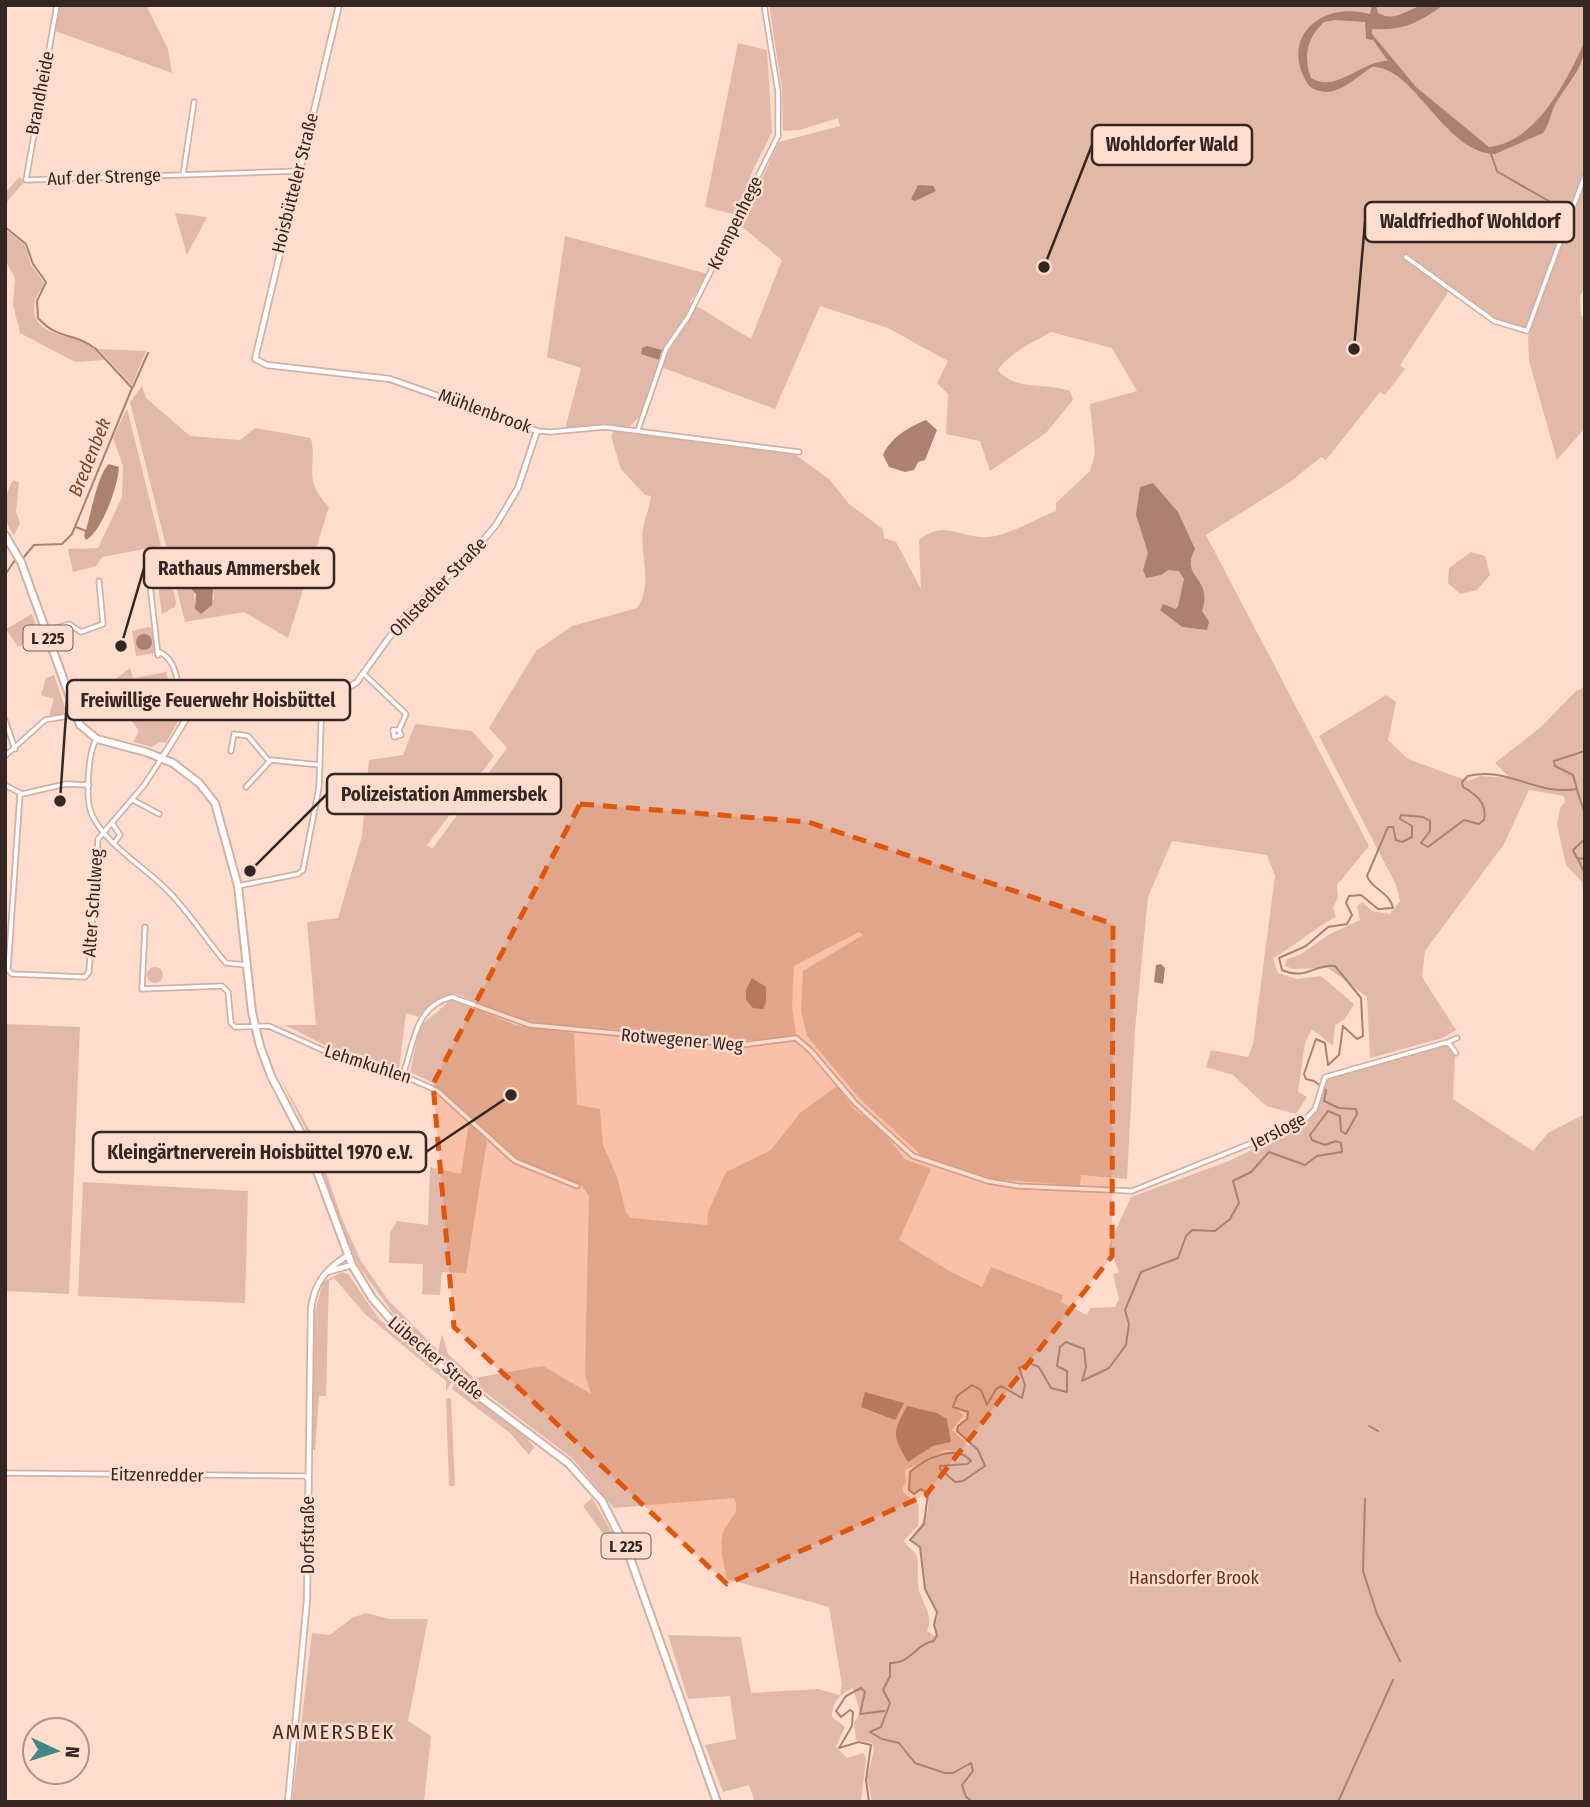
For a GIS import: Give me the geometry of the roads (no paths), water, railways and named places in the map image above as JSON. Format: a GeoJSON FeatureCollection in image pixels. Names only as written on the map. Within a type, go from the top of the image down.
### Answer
{"type":"FeatureCollection","features":[{"type":"Feature","properties":{"kind":"main road","name":"L 225"},"geometry":{"type":"LineString","coordinates":[[5,535],[19,559],[74,715],[82,728],[97,739]]}},
{"type":"Feature","properties":{"kind":"main road","name":"Lübecker Straße"},"geometry":{"type":"LineString","coordinates":[[97,739],[162,757],[199,783],[215,803],[238,886],[255,1027],[271,1076],[308,1146],[347,1256],[372,1298],[405,1336],[456,1379],[568,1463],[602,1501],[628,1552],[717,1802]]}},
{"type":"Feature","properties":{"kind":"street","name":"Brandheide"},"geometry":{"type":"LineString","coordinates":[[26,180],[57,5]]}},
{"type":"Feature","properties":{"kind":"street","name":"Hoisbütteler Straße"},"geometry":{"type":"LineString","coordinates":[[256,361],[254,352],[339,5]]}},
{"type":"Feature","properties":{"kind":"street","name":"Krempenhege"},"geometry":{"type":"LineString","coordinates":[[638,430],[666,349],[688,317],[778,136],[778,92],[764,5]]}},
{"type":"Feature","properties":{"kind":"street","name":"Auf der Strenge"},"geometry":{"type":"LineString","coordinates":[[183,175],[194,102]]}},
{"type":"Feature","properties":{"kind":"street","name":"Auf der Strenge"},"geometry":{"type":"LineString","coordinates":[[26,180],[299,171]]}},
{"type":"Feature","properties":{"kind":"street"},"geometry":{"type":"LineString","coordinates":[[1406,257],[1494,321],[1527,331],[1585,174]]}},
{"type":"Feature","properties":{"kind":"street","name":"Mühlenbrook"},"geometry":{"type":"LineString","coordinates":[[256,361],[390,379],[485,410],[537,431],[560,432],[605,427],[799,452]]}},
{"type":"Feature","properties":{"kind":"street","name":"Ohlstedter Straße"},"geometry":{"type":"LineString","coordinates":[[162,757],[190,714],[209,696],[243,685],[322,694],[347,689],[364,674],[401,621],[474,552],[496,526],[517,488],[537,431]]}},
{"type":"Feature","properties":{"kind":"street"},"geometry":{"type":"LineString","coordinates":[[149,576],[158,653],[174,666],[183,705],[190,714]]}},
{"type":"Feature","properties":{"kind":"street"},"geometry":{"type":"LineString","coordinates":[[45,632],[71,624],[82,632],[100,628],[103,624],[99,581]]}},
{"type":"Feature","properties":{"kind":"street"},"geometry":{"type":"LineString","coordinates":[[364,674],[406,715],[399,730]]}},
{"type":"Feature","properties":{"kind":"street"},"geometry":{"type":"LineString","coordinates":[[238,886],[301,873],[314,819],[320,765],[322,694]]}},
{"type":"Feature","properties":{"kind":"street"},"geometry":{"type":"LineString","coordinates":[[5,756],[45,720],[74,715]]}},
{"type":"Feature","properties":{"kind":"street"},"geometry":{"type":"LineString","coordinates":[[5,720],[15,749]]}},
{"type":"Feature","properties":{"kind":"street"},"geometry":{"type":"LineString","coordinates":[[231,751],[234,734],[248,736],[269,761],[320,765]]}},
{"type":"Feature","properties":{"kind":"street"},"geometry":{"type":"LineString","coordinates":[[97,739],[92,750],[89,808],[103,831],[170,893],[226,963],[248,964]]}},
{"type":"Feature","properties":{"kind":"street"},"geometry":{"type":"LineString","coordinates":[[103,831],[133,800],[162,757]]}},
{"type":"Feature","properties":{"kind":"street"},"geometry":{"type":"LineString","coordinates":[[246,787],[269,761]]}},
{"type":"Feature","properties":{"kind":"street"},"geometry":{"type":"LineString","coordinates":[[5,785],[20,794],[66,784],[89,785]]}},
{"type":"Feature","properties":{"kind":"street","name":"Alter Schulweg"},"geometry":{"type":"LineString","coordinates":[[20,794],[8,970],[12,974],[87,976],[94,864],[97,843],[103,831]]}},
{"type":"Feature","properties":{"kind":"street"},"geometry":{"type":"LineString","coordinates":[[133,800],[159,814]]}},
{"type":"Feature","properties":{"kind":"street"},"geometry":{"type":"LineString","coordinates":[[112,823],[120,835],[115,842]]}},
{"type":"Feature","properties":{"kind":"street"},"geometry":{"type":"LineString","coordinates":[[145,927],[142,989],[222,986],[228,992],[233,1025],[239,1028],[255,1027]]}},
{"type":"Feature","properties":{"kind":"street","name":"Rotwegener Weg"},"geometry":{"type":"LineString","coordinates":[[403,1075],[419,1021],[443,1000],[452,997],[463,998],[530,1025],[741,1045],[796,1038],[805,1044],[855,1103],[883,1126],[908,1153],[926,1162],[1001,1184],[1127,1193]]}},
{"type":"Feature","properties":{"kind":"street","name":"Lehmkuhlen"},"geometry":{"type":"LineString","coordinates":[[255,1027],[263,1024],[283,1030],[327,1052],[366,1060],[435,1089],[522,1165],[577,1186]]}},
{"type":"Feature","properties":{"kind":"street","name":"Jersloge"},"geometry":{"type":"LineString","coordinates":[[1127,1193],[1298,1125],[1313,1112],[1322,1081],[1330,1076],[1457,1038]]}},
{"type":"Feature","properties":{"kind":"street"},"geometry":{"type":"LineString","coordinates":[[1448,1042],[1456,1053]]}},
{"type":"Feature","properties":{"kind":"street","name":"Dorfstraße"},"geometry":{"type":"LineString","coordinates":[[288,1802],[306,1629],[311,1309],[316,1286],[327,1272],[347,1256]]}},
{"type":"Feature","properties":{"kind":"street"},"geometry":{"type":"LineString","coordinates":[[327,1272],[352,1265]]}},
{"type":"Feature","properties":{"kind":"street","name":"Eitzenredder"},"geometry":{"type":"LineString","coordinates":[[5,1473],[304,1476],[308,1479]]}},
{"type":"Feature","properties":{"kind":"waterway"},"geometry":{"type":"LineString","coordinates":[[1491,154],[1497,171]]}},
{"type":"Feature","properties":{"kind":"waterway"},"geometry":{"type":"LineString","coordinates":[[1498,172],[1568,212]]}},
{"type":"Feature","properties":{"kind":"waterway","name":"Bredenbek"},"geometry":{"type":"LineString","coordinates":[[5,227],[26,244],[33,264],[46,282],[37,301],[38,318],[53,330],[93,347]]}},
{"type":"Feature","properties":{"kind":"waterway","name":"Bredenbek"},"geometry":{"type":"LineString","coordinates":[[24,557],[34,545],[62,544],[72,534],[132,388],[95,348]]}},
{"type":"Feature","properties":{"kind":"waterway"},"geometry":{"type":"LineString","coordinates":[[133,387],[148,353]]}},
{"type":"Feature","properties":{"kind":"waterway"},"geometry":{"type":"LineString","coordinates":[[76,527],[86,531]]}},
{"type":"Feature","properties":{"kind":"waterway"},"geometry":{"type":"LineString","coordinates":[[161,570],[170,558]]}},
{"type":"Feature","properties":{"kind":"waterway","name":"Bredenbek"},"geometry":{"type":"LineString","coordinates":[[5,575],[15,560]]}},
{"type":"Feature","properties":{"kind":"waterway"},"geometry":{"type":"LineString","coordinates":[[133,689],[139,686]]}},
{"type":"Feature","properties":{"kind":"waterway","name":"AMMERSBEK"},"geometry":{"type":"LineString","coordinates":[[973,1802],[966,1797],[962,1785],[973,1771],[971,1763],[953,1773],[945,1773],[915,1763],[899,1743],[882,1739],[870,1732],[881,1727],[890,1703],[883,1690],[890,1676],[890,1663],[902,1661],[934,1641],[937,1635],[934,1625],[937,1612],[925,1589],[920,1547],[910,1540],[924,1524],[928,1493],[921,1489],[914,1494],[909,1490],[910,1472],[931,1458],[949,1453],[957,1453],[971,1461],[967,1464],[940,1466],[955,1482],[963,1481],[985,1466],[978,1450],[957,1431],[958,1426],[967,1419],[968,1412],[953,1407],[957,1396],[972,1385],[981,1390],[987,1405],[996,1389],[1001,1386],[1022,1398],[1025,1385],[1019,1368],[1029,1363],[1039,1367],[1051,1388],[1067,1392],[1067,1371],[1057,1366],[1060,1347],[1066,1342],[1084,1349],[1086,1367],[1082,1381],[1109,1368],[1126,1345],[1129,1324],[1125,1310],[1141,1272],[1178,1258],[1186,1236],[1192,1230],[1215,1231],[1230,1219],[1239,1203],[1233,1181],[1251,1172],[1269,1152],[1305,1165],[1317,1156],[1342,1152],[1341,1143],[1336,1141],[1325,1145],[1312,1140],[1310,1135],[1328,1111],[1340,1116],[1341,1131],[1346,1134],[1357,1114],[1356,1109],[1339,1108],[1324,1101],[1326,1090],[1314,1081],[1306,1079],[1304,1074],[1316,1039],[1325,1043],[1328,1065],[1339,1055],[1343,1026],[1357,1039],[1363,1036],[1361,998],[1335,966],[1298,974],[1282,970],[1279,958],[1306,946],[1328,927],[1347,924],[1352,915],[1346,903],[1349,896],[1361,895],[1378,909],[1393,908],[1388,898],[1367,876],[1388,827],[1393,827],[1396,840],[1402,842],[1412,837],[1412,826],[1400,819],[1401,815],[1423,817],[1430,821],[1430,831],[1421,843],[1428,847],[1464,820],[1479,824],[1484,820],[1485,814],[1480,800],[1463,787],[1462,782],[1468,776],[1496,775],[1548,789],[1577,789],[1573,775],[1555,766],[1554,761],[1585,751]]}},
{"type":"Feature","properties":{"kind":"waterway"},"geometry":{"type":"LineString","coordinates":[[1577,790],[1585,814]]}},
{"type":"Feature","properties":{"kind":"waterway"},"geometry":{"type":"LineString","coordinates":[[1585,839],[1573,850],[1577,858],[1585,859]]}},
{"type":"Feature","properties":{"kind":"waterway"},"geometry":{"type":"LineString","coordinates":[[1578,859],[1585,874]]}},
{"type":"Feature","properties":{"kind":"waterway"},"geometry":{"type":"LineString","coordinates":[[1369,1426],[1378,1431]]}},
{"type":"Feature","properties":{"kind":"waterway"},"geometry":{"type":"LineString","coordinates":[[1365,1499],[1363,1571],[1377,1614],[1400,1661]]}},
{"type":"Feature","properties":{"kind":"waterway"},"geometry":{"type":"LineString","coordinates":[[1338,1802],[1393,1680]]}},
{"type":"Feature","properties":{"kind":"waterway"},"geometry":{"type":"LineString","coordinates":[[869,1802],[866,1780],[871,1745],[859,1742],[839,1748],[852,1726],[853,1712],[850,1710],[841,1717],[836,1711],[846,1696],[861,1688],[865,1692],[860,1714],[884,1711]]}},
{"type":"Feature","properties":{"kind":"place","name":"Wohldorfer Wald"},"geometry":{"type":"Point","coordinates":[1044,267]}},
{"type":"Feature","properties":{"kind":"place","name":"Waldfriedhof Wohldorf"},"geometry":{"type":"Point","coordinates":[1354,349]}},
{"type":"Feature","properties":{"kind":"place","name":"Rathaus Ammersbek"},"geometry":{"type":"Point","coordinates":[121,646]}},
{"type":"Feature","properties":{"kind":"place","name":"Freiwillige Feuerwehr Hoisbüttel"},"geometry":{"type":"Point","coordinates":[60,801]}},
{"type":"Feature","properties":{"kind":"place","name":"Polizeistation Ammersbek"},"geometry":{"type":"Point","coordinates":[250,871]}},
{"type":"Feature","properties":{"kind":"place","name":"Kleingärtnerverein Hoisbüttel 1970 e.V."},"geometry":{"type":"Point","coordinates":[511,1095]}},
{"type":"Feature","properties":{"kind":"district","name":"AMMERSBEK"},"geometry":{"type":"Point","coordinates":[334,1732]}},
{"type":"Feature","properties":{"kind":"park label","name":"Hansdorfer Brook"},"geometry":{"type":"Point","coordinates":[1194,1578]}}]}
